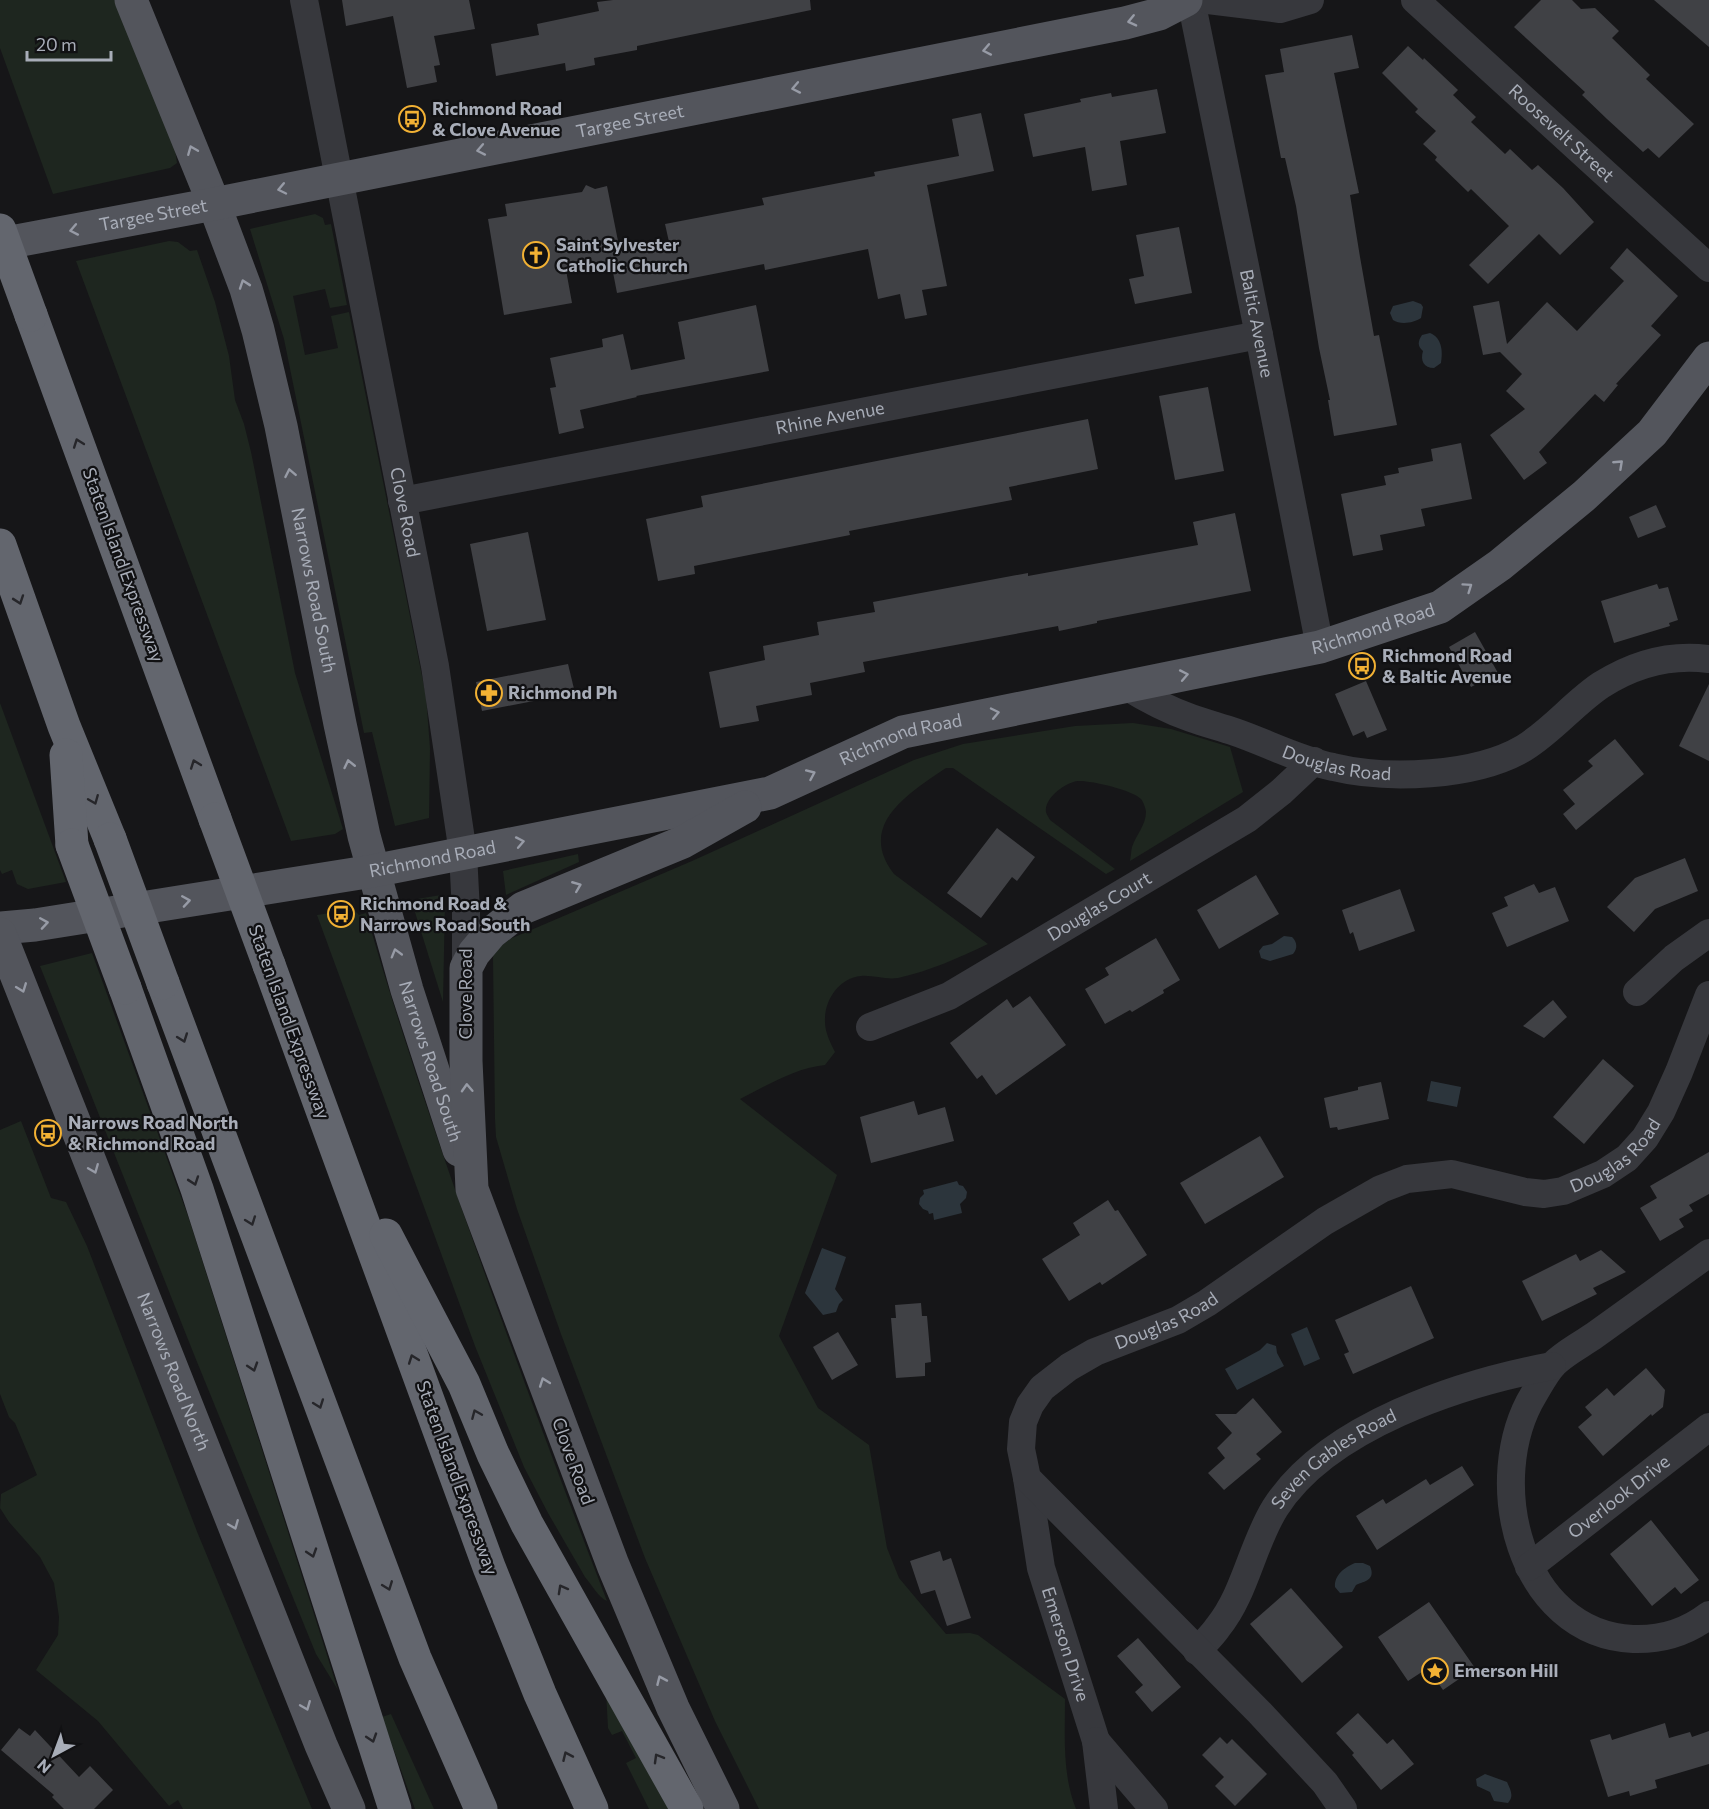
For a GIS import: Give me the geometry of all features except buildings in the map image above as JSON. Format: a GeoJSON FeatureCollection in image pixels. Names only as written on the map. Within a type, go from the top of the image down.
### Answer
{"type":"FeatureCollection","features":[{"type":"Feature","properties":{"kind":"highway","name":"Staten Island Expressway"},"geometry":{"type":"LineString","coordinates":[[0,230],[489,1567],[540,1694],[592,1809]]}},
{"type":"Feature","properties":{"kind":"highway"},"geometry":{"type":"LineString","coordinates":[[0,545],[64,726],[110,839],[403,1627],[481,1809]]}},
{"type":"Feature","properties":{"kind":"highway"},"geometry":{"type":"LineString","coordinates":[[64,726],[72,845],[197,1190],[395,1809]]}},
{"type":"Feature","properties":{"kind":"highway"},"geometry":{"type":"LineString","coordinates":[[324,1116],[464,1384],[493,1454],[532,1534],[687,1809]]}},
{"type":"Feature","properties":{"kind":"main road","name":"Narrows Road South"},"geometry":{"type":"LineString","coordinates":[[131,0],[246,289],[271,378],[340,724],[374,871],[406,990],[472,1189]]}},
{"type":"Feature","properties":{"kind":"main road","name":"Targee Street"},"geometry":{"type":"LineString","coordinates":[[0,244],[214,204],[1125,23],[1159,14],[1186,0]]}},
{"type":"Feature","properties":{"kind":"main road","name":"Richmond Road"},"geometry":{"type":"LineString","coordinates":[[0,928],[35,925],[374,871],[770,793],[903,732],[1320,647],[1440,607],[1500,565],[1584,496],[1652,433],[1709,358]]}},
{"type":"Feature","properties":{"kind":"main road"},"geometry":{"type":"LineString","coordinates":[[466,968],[491,933],[523,908],[683,842],[770,793]]}},
{"type":"Feature","properties":{"kind":"main road","name":"Narrows Road North"},"geometry":{"type":"LineString","coordinates":[[0,934],[321,1745],[349,1809]]}},
{"type":"Feature","properties":{"kind":"main road","name":"Clove Road"},"geometry":{"type":"LineString","coordinates":[[466,968],[466,1061],[472,1189],[609,1556],[665,1689],[723,1809]]}},
{"type":"Feature","properties":{"kind":"street","name":"Clove Road"},"geometry":{"type":"LineString","coordinates":[[304,0],[435,666],[463,853],[466,968]]}},
{"type":"Feature","properties":{"kind":"street","name":"Baltic Avenue"},"geometry":{"type":"LineString","coordinates":[[1191,0],[1320,647]]}},
{"type":"Feature","properties":{"kind":"street"},"geometry":{"type":"LineString","coordinates":[[1208,0],[1280,9],[1310,0]]}},
{"type":"Feature","properties":{"kind":"street","name":"Roosevelt Street"},"geometry":{"type":"LineString","coordinates":[[1415,0],[1709,267]]}},
{"type":"Feature","properties":{"kind":"street","name":"Rhine Avenue"},"geometry":{"type":"LineString","coordinates":[[402,501],[1259,335]]}},
{"type":"Feature","properties":{"kind":"street","name":"Douglas Road"},"geometry":{"type":"LineString","coordinates":[[1126,686],[1149,700],[1190,718],[1233,731],[1314,762],[1374,774],[1421,774],[1499,760],[1547,732],[1600,686],[1628,670],[1654,661],[1680,656],[1709,658]]}},
{"type":"Feature","properties":{"kind":"street","name":"Douglas Court"},"geometry":{"type":"LineString","coordinates":[[870,1027],[949,996],[1247,819],[1314,762]]}},
{"type":"Feature","properties":{"kind":"street"},"geometry":{"type":"LineString","coordinates":[[1637,992],[1674,958],[1709,933]]}},
{"type":"Feature","properties":{"kind":"street","name":"Douglas Road"},"geometry":{"type":"LineString","coordinates":[[1027,1478],[1021,1449],[1023,1422],[1030,1405],[1042,1388],[1095,1352],[1178,1320],[1207,1303],[1325,1221],[1381,1189],[1407,1179],[1452,1174],[1525,1192],[1544,1194],[1563,1191],[1604,1174],[1627,1158],[1645,1138],[1661,1112],[1709,995]]}},
{"type":"Feature","properties":{"kind":"street"},"geometry":{"type":"LineString","coordinates":[[1709,1253],[1552,1365],[1532,1396],[1518,1431],[1512,1464],[1511,1503],[1520,1543],[1529,1567],[1544,1593],[1565,1614],[1592,1630],[1619,1638],[1647,1640],[1674,1634],[1709,1615]]}},
{"type":"Feature","properties":{"kind":"street","name":"Seven Gables Road"},"geometry":{"type":"LineString","coordinates":[[1197,1651],[1220,1626],[1246,1575],[1260,1536],[1276,1507],[1294,1483],[1328,1452],[1365,1430],[1412,1407],[1465,1387],[1552,1365]]}},
{"type":"Feature","properties":{"kind":"street","name":"Overlook Drive"},"geometry":{"type":"LineString","coordinates":[[1529,1567],[1709,1426]]}},
{"type":"Feature","properties":{"kind":"street"},"geometry":{"type":"LineString","coordinates":[[1027,1478],[1260,1713],[1325,1783],[1342,1809]]}},
{"type":"Feature","properties":{"kind":"street","name":"Emerson Drive"},"geometry":{"type":"LineString","coordinates":[[1027,1478],[1041,1568],[1096,1741],[1104,1809]]}},
{"type":"Feature","properties":{"kind":"street"},"geometry":{"type":"LineString","coordinates":[[1096,1741],[1154,1809]]}},
{"type":"Feature","properties":{"kind":"shaded area"},"geometry":{"type":"Polygon","coordinates":[[[0,0],[115,0],[175,149],[177,163],[170,168],[53,194],[0,48],[0,0]]]}},
{"type":"Feature","properties":{"kind":"shaded area"},"geometry":{"type":"Polygon","coordinates":[[[315,214],[323,218],[325,225],[331,224],[347,305],[330,308],[325,289],[293,296],[305,355],[338,348],[331,316],[349,312],[426,696],[430,748],[429,818],[395,826],[372,732],[364,733],[284,339],[250,229],[315,214]]]}},
{"type":"Feature","properties":{"kind":"shaded area"},"geometry":{"type":"Polygon","coordinates":[[[169,241],[178,242],[190,251],[197,250],[215,302],[229,356],[235,400],[251,452],[295,673],[343,829],[335,834],[291,841],[76,261],[169,241]]]}},
{"type":"Feature","properties":{"kind":"shaded area"},"geometry":{"type":"Polygon","coordinates":[[[1413,301],[1423,307],[1421,318],[1407,323],[1393,320],[1390,313],[1393,306],[1413,301]]]}},
{"type":"Feature","properties":{"kind":"shaded area"},"geometry":{"type":"Polygon","coordinates":[[[1430,333],[1437,338],[1442,350],[1441,363],[1434,368],[1424,363],[1423,351],[1419,343],[1422,335],[1430,333]]]}},
{"type":"Feature","properties":{"kind":"shaded area"},"geometry":{"type":"Polygon","coordinates":[[[0,703],[66,882],[28,889],[17,884],[12,870],[2,874],[0,870],[0,703]]]}},
{"type":"Feature","properties":{"kind":"shaded area"},"geometry":{"type":"Polygon","coordinates":[[[1133,723],[1171,729],[1230,747],[1243,792],[1130,861],[1132,847],[1146,817],[1146,809],[1141,799],[1120,789],[1091,782],[1073,782],[1062,788],[1048,801],[1046,812],[1050,820],[1115,869],[1106,874],[953,768],[946,768],[917,788],[892,812],[884,826],[881,840],[884,856],[894,874],[988,944],[944,964],[910,975],[898,978],[861,976],[846,981],[834,991],[825,1014],[826,1030],[835,1052],[825,1065],[792,1073],[740,1099],[837,1175],[779,1336],[818,1408],[869,1445],[887,1548],[899,1578],[946,1634],[978,1635],[1065,1699],[1066,1769],[1076,1809],[759,1809],[715,1721],[645,1558],[517,1209],[496,1137],[493,957],[495,951],[510,939],[692,861],[914,760],[963,744],[1075,726],[1133,723]]]}},
{"type":"Feature","properties":{"kind":"shaded area"},"geometry":{"type":"Polygon","coordinates":[[[578,854],[579,862],[506,895],[503,871],[578,854]]]}},
{"type":"Feature","properties":{"kind":"shaded area"},"geometry":{"type":"Polygon","coordinates":[[[441,895],[445,900],[443,1002],[414,909],[417,899],[441,895]]]}},
{"type":"Feature","properties":{"kind":"shaded area"},"geometry":{"type":"Polygon","coordinates":[[[354,910],[359,915],[366,913],[410,1056],[458,1197],[607,1601],[598,1594],[585,1577],[524,1467],[475,1346],[317,915],[354,910]]]}},
{"type":"Feature","properties":{"kind":"shaded area"},"geometry":{"type":"Polygon","coordinates":[[[1284,936],[1292,937],[1295,941],[1296,947],[1293,954],[1270,961],[1261,958],[1259,951],[1263,946],[1272,944],[1284,936]]]}},
{"type":"Feature","properties":{"kind":"shaded area"},"geometry":{"type":"Polygon","coordinates":[[[92,953],[189,1219],[338,1690],[316,1654],[40,966],[92,953]]]}},
{"type":"Feature","properties":{"kind":"shaded area"},"geometry":{"type":"Polygon","coordinates":[[[1431,1081],[1461,1087],[1457,1107],[1427,1101],[1431,1081]]]}},
{"type":"Feature","properties":{"kind":"shaded area"},"geometry":{"type":"Polygon","coordinates":[[[21,1121],[51,1198],[66,1202],[87,1246],[198,1534],[312,1809],[183,1809],[178,1800],[169,1806],[98,1721],[36,1670],[58,1635],[59,1617],[54,1583],[40,1557],[9,1522],[0,1508],[1,1494],[37,1475],[0,1394],[0,1130],[21,1121]]]}},
{"type":"Feature","properties":{"kind":"shaded area"},"geometry":{"type":"Polygon","coordinates":[[[957,1181],[967,1192],[966,1198],[960,1204],[962,1213],[934,1220],[933,1213],[929,1214],[919,1204],[924,1194],[923,1190],[957,1181]]]}},
{"type":"Feature","properties":{"kind":"shaded area"},"geometry":{"type":"Polygon","coordinates":[[[822,1248],[846,1257],[835,1289],[843,1300],[836,1312],[823,1315],[805,1293],[822,1248]]]}},
{"type":"Feature","properties":{"kind":"shaded area"},"geometry":{"type":"Polygon","coordinates":[[[1307,1327],[1320,1359],[1304,1366],[1291,1334],[1307,1327]]]}},
{"type":"Feature","properties":{"kind":"shaded area"},"geometry":{"type":"Polygon","coordinates":[[[1267,1343],[1276,1346],[1284,1366],[1237,1390],[1225,1369],[1260,1350],[1267,1343]]]}},
{"type":"Feature","properties":{"kind":"shaded area"},"geometry":{"type":"Polygon","coordinates":[[[1355,1563],[1370,1566],[1371,1577],[1356,1585],[1352,1592],[1340,1593],[1335,1587],[1338,1575],[1355,1563]]]}},
{"type":"Feature","properties":{"kind":"shaded area"},"geometry":{"type":"Polygon","coordinates":[[[606,1692],[674,1809],[649,1809],[626,1763],[636,1758],[622,1731],[612,1735],[608,1728],[606,1692]]]}},
{"type":"Feature","properties":{"kind":"shaded area"},"geometry":{"type":"Polygon","coordinates":[[[391,1714],[434,1809],[415,1809],[382,1717],[391,1714]]]}},
{"type":"Feature","properties":{"kind":"shaded area"},"geometry":{"type":"Polygon","coordinates":[[[1485,1774],[1507,1782],[1511,1791],[1508,1803],[1494,1801],[1490,1792],[1477,1786],[1476,1779],[1485,1774]]]}},
{"type":"Feature","properties":{"kind":"place","name":"Richmond Road & Clove Avenue"},"geometry":{"type":"Point","coordinates":[412,119]}},
{"type":"Feature","properties":{"kind":"place","name":"Saint Sylvester Catholic Church"},"geometry":{"type":"Point","coordinates":[536,255]}},
{"type":"Feature","properties":{"kind":"place","name":"Richmond Road & Baltic Avenue"},"geometry":{"type":"Point","coordinates":[1362,666]}},
{"type":"Feature","properties":{"kind":"place","name":"Richmond Ph"},"geometry":{"type":"Point","coordinates":[489,693]}},
{"type":"Feature","properties":{"kind":"place","name":"Richmond Road & Narrows Road South"},"geometry":{"type":"Point","coordinates":[341,914]}},
{"type":"Feature","properties":{"kind":"place","name":"Narrows Road North & Richmond Road"},"geometry":{"type":"Point","coordinates":[48,1133]}},
{"type":"Feature","properties":{"kind":"place","name":"Emerson Hill"},"geometry":{"type":"Point","coordinates":[1435,1671]}}]}
